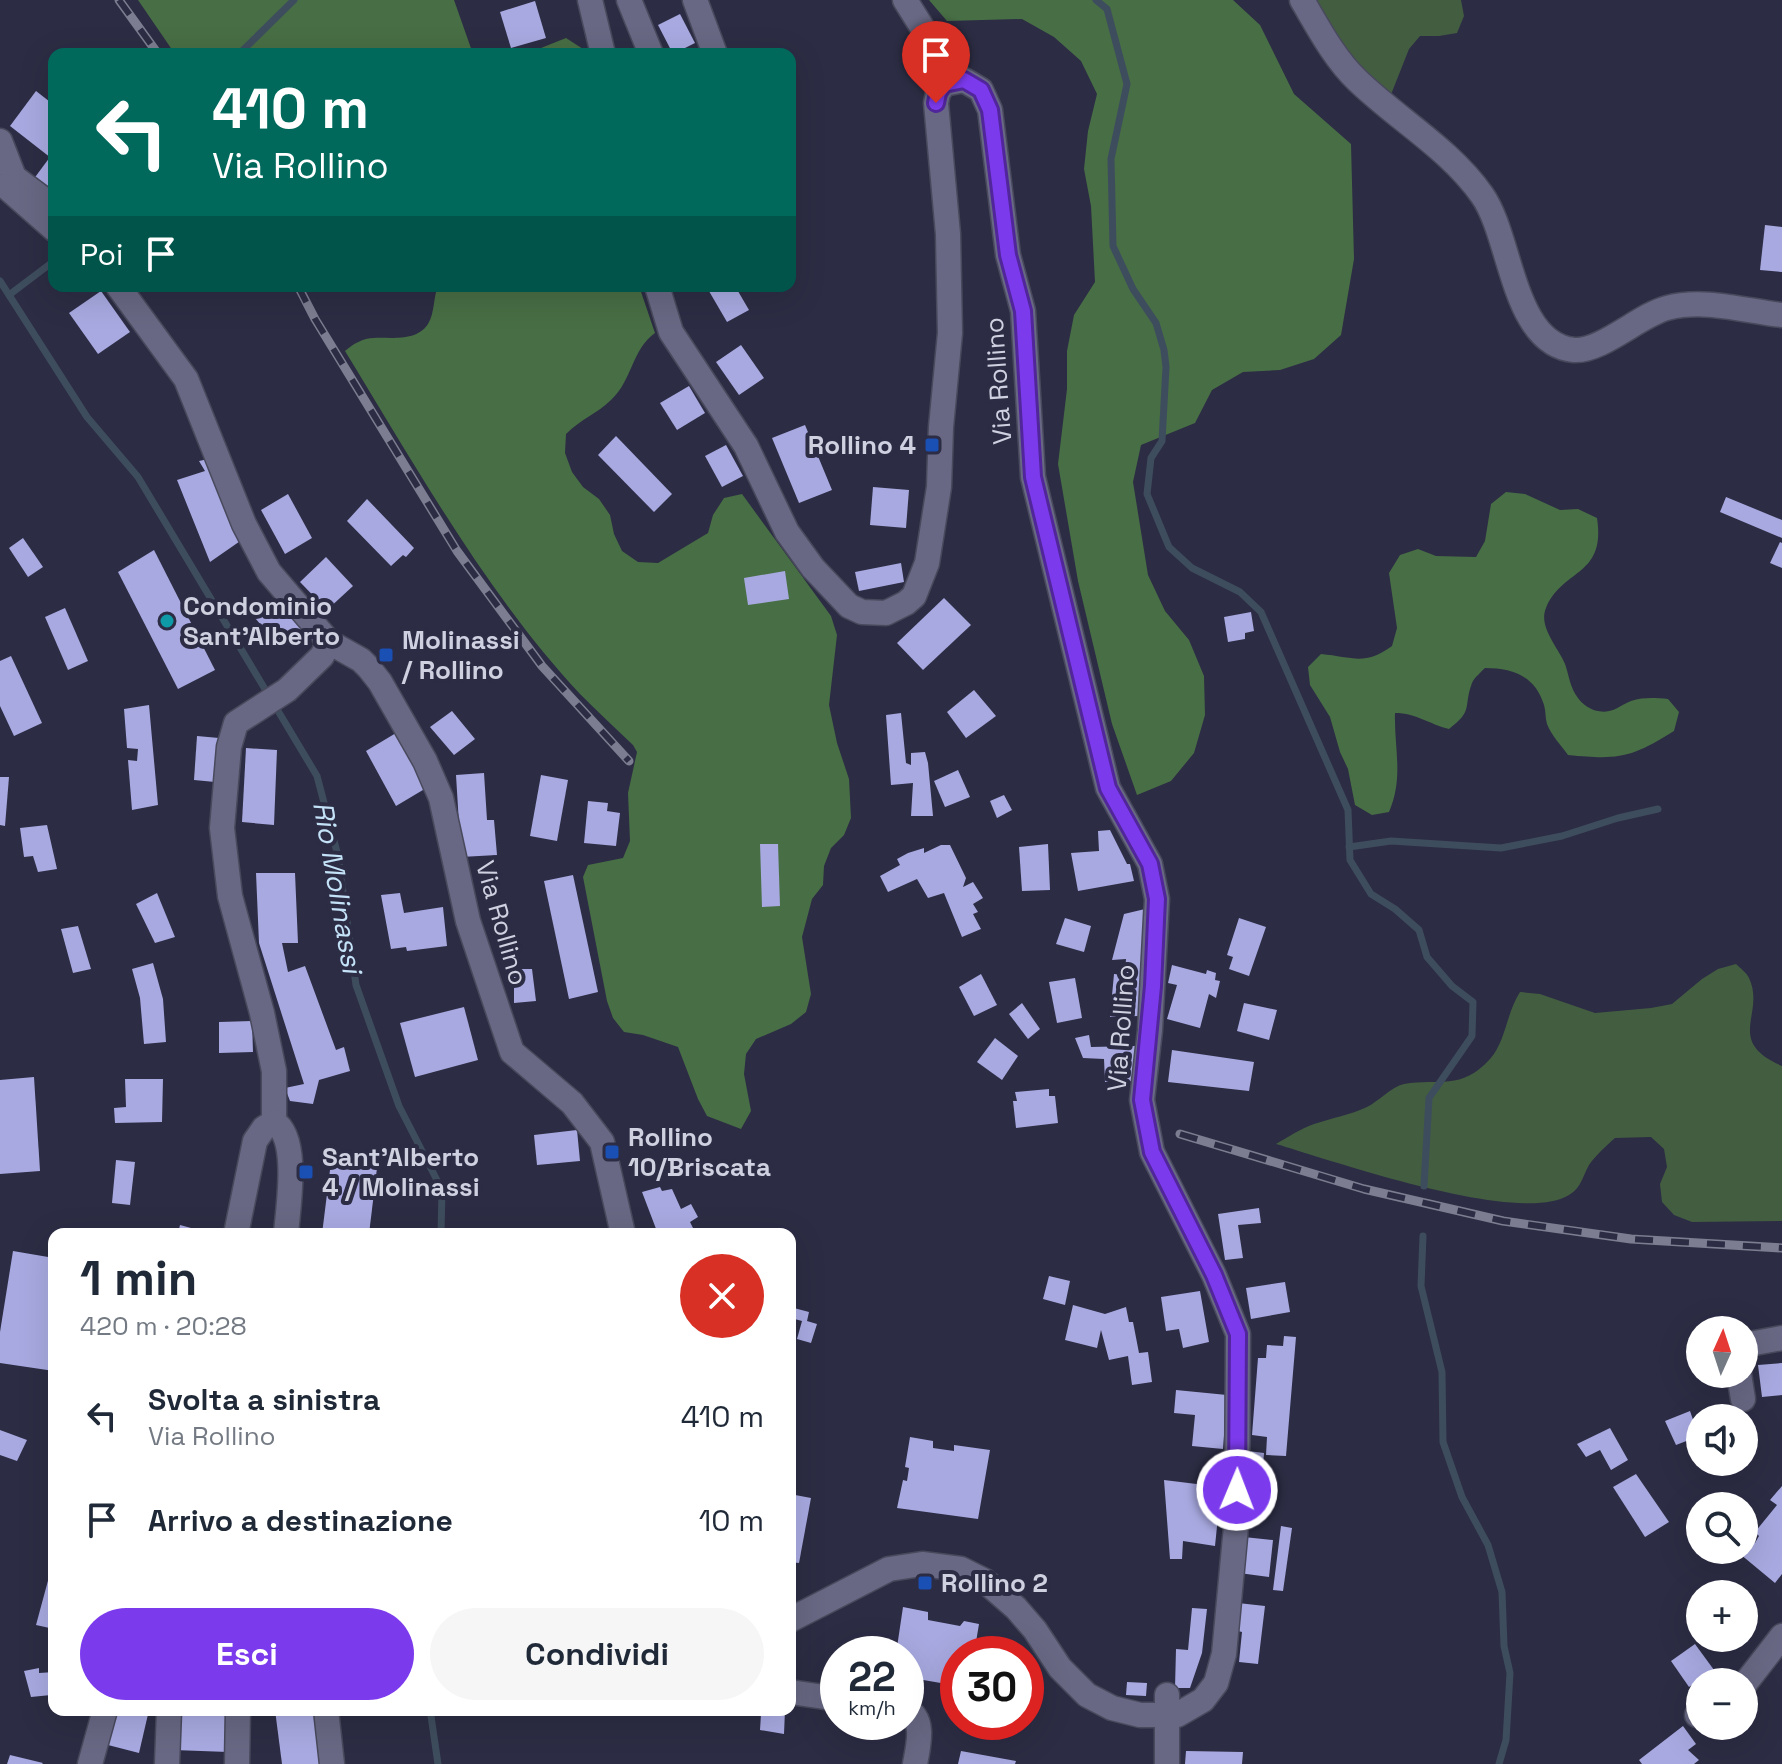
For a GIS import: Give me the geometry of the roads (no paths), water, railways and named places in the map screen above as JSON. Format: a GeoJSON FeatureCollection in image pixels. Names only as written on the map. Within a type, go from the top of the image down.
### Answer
{"type":"FeatureCollection","features":[{"type":"Feature","properties":{"kind":"street"},"geometry":{"type":"LineString","coordinates":[[590,0],[602,48]]}},
{"type":"Feature","properties":{"kind":"street"},"geometry":{"type":"LineString","coordinates":[[629,0],[649,48]]}},
{"type":"Feature","properties":{"kind":"street"},"geometry":{"type":"LineString","coordinates":[[695,0],[713,48]]}},
{"type":"Feature","properties":{"kind":"street","name":"Via Rollino"},"geometry":{"type":"LineString","coordinates":[[905,0],[955,80]]}},
{"type":"Feature","properties":{"kind":"street"},"geometry":{"type":"LineString","coordinates":[[1302,0],[1355,78],[1460,170],[1482,195],[1492,212],[1532,325],[1558,344],[1573,350],[1590,348],[1665,308],[1690,304],[1782,315]]}},
{"type":"Feature","properties":{"kind":"street","name":"Via Rollino"},"geometry":{"type":"LineString","coordinates":[[659,292],[671,332],[746,446],[787,532],[813,568],[849,606],[862,612],[886,613],[906,603],[914,596],[924,573],[939,487],[950,333],[947,221],[936,103],[944,84],[955,80],[974,84],[986,99],[990,110],[1008,255],[1023,311],[1033,477],[1108,788],[1150,864],[1157,899],[1155,964],[1142,1100],[1152,1152],[1214,1275],[1238,1334],[1237,1516],[1224,1654],[1216,1683],[1210,1692],[1187,1711],[1166,1706]]}},
{"type":"Feature","properties":{"kind":"street"},"geometry":{"type":"LineString","coordinates":[[0,141],[14,177],[48,202]]}},
{"type":"Feature","properties":{"kind":"street"},"geometry":{"type":"LineString","coordinates":[[0,179],[30,211],[48,224]]}},
{"type":"Feature","properties":{"kind":"street","name":"Via Rollino"},"geometry":{"type":"LineString","coordinates":[[122,292],[186,379],[244,524],[269,572],[326,649],[361,660],[369,668],[425,761],[441,798],[468,921],[512,1052],[572,1103],[602,1142],[622,1228]]}},
{"type":"Feature","properties":{"kind":"street"},"geometry":{"type":"LineString","coordinates":[[286,1228],[291,1173],[285,1132],[274,1122],[274,1071],[262,1013],[230,896],[222,828],[229,747],[236,723],[287,690],[326,649]]}},
{"type":"Feature","properties":{"kind":"street"},"geometry":{"type":"LineString","coordinates":[[237,1228],[255,1141],[264,1128],[274,1122]]}},
{"type":"Feature","properties":{"kind":"street"},"geometry":{"type":"LineString","coordinates":[[1758,1342],[1782,1338]]}},
{"type":"Feature","properties":{"kind":"street"},"geometry":{"type":"LineString","coordinates":[[1741,1388],[1743,1399]]}},
{"type":"Feature","properties":{"kind":"street"},"geometry":{"type":"LineString","coordinates":[[796,1617],[889,1569],[922,1564],[961,1569],[985,1581],[1016,1608],[1060,1668],[1087,1695],[1112,1708],[1140,1715],[1166,1706],[1167,1764]]}},
{"type":"Feature","properties":{"kind":"street"},"geometry":{"type":"LineString","coordinates":[[1757,1668],[1782,1636]]}},
{"type":"Feature","properties":{"kind":"street"},"geometry":{"type":"LineString","coordinates":[[796,1693],[820,1696]]}},
{"type":"Feature","properties":{"kind":"street"},"geometry":{"type":"LineString","coordinates":[[90,1764],[103,1716]]}},
{"type":"Feature","properties":{"kind":"street"},"geometry":{"type":"LineString","coordinates":[[167,1764],[169,1716]]}},
{"type":"Feature","properties":{"kind":"street"},"geometry":{"type":"LineString","coordinates":[[237,1764],[238,1716]]}},
{"type":"Feature","properties":{"kind":"street"},"geometry":{"type":"LineString","coordinates":[[327,1716],[332,1764]]}},
{"type":"Feature","properties":{"kind":"street"},"geometry":{"type":"LineString","coordinates":[[915,1764],[919,1740]]}},
{"type":"Feature","properties":{"kind":"waterway"},"geometry":{"type":"LineString","coordinates":[[245,48],[294,0]]}},
{"type":"Feature","properties":{"kind":"waterway"},"geometry":{"type":"LineString","coordinates":[[1096,0],[1107,9],[1127,84],[1111,159],[1113,246],[1133,289],[1156,323],[1166,367],[1162,441],[1151,458],[1147,494],[1169,547],[1192,568],[1240,592],[1261,612],[1348,810],[1350,860],[1371,894],[1419,930],[1427,957],[1452,986],[1473,1002],[1472,1036],[1429,1098],[1424,1186]]}},
{"type":"Feature","properties":{"kind":"waterway"},"geometry":{"type":"LineString","coordinates":[[9,295],[48,266]]}},
{"type":"Feature","properties":{"kind":"waterway","name":"Rio Molinassi"},"geometry":{"type":"LineString","coordinates":[[0,281],[87,417],[138,477],[317,776],[338,856],[356,985],[399,1106],[442,1190],[441,1228]]}},
{"type":"Feature","properties":{"kind":"waterway"},"geometry":{"type":"LineString","coordinates":[[1349,847],[1391,841],[1501,848],[1562,836],[1658,809]]}},
{"type":"Feature","properties":{"kind":"waterway"},"geometry":{"type":"LineString","coordinates":[[1423,1236],[1421,1286],[1442,1372],[1443,1442],[1462,1497],[1488,1545],[1502,1592],[1504,1646],[1510,1673],[1506,1740],[1499,1764]]}},
{"type":"Feature","properties":{"kind":"waterway","name":"Rio Molinassi"},"geometry":{"type":"LineString","coordinates":[[431,1716],[438,1764]]}},
{"type":"Feature","properties":{"kind":"railway"},"geometry":{"type":"LineString","coordinates":[[119,0],[154,48]]}},
{"type":"Feature","properties":{"kind":"railway"},"geometry":{"type":"LineString","coordinates":[[301,292],[457,551],[542,666],[629,761]]}},
{"type":"Feature","properties":{"kind":"railway"},"geometry":{"type":"LineString","coordinates":[[1180,1134],[1364,1189],[1503,1221],[1631,1239],[1782,1248]]}},
{"type":"Feature","properties":{"kind":"place","name":"Rollino 4"},"geometry":{"type":"Point","coordinates":[932,445]}},
{"type":"Feature","properties":{"kind":"place","name":"Condominio Sant'Alberto"},"geometry":{"type":"Point","coordinates":[167,621]}},
{"type":"Feature","properties":{"kind":"place","name":"Molinassi / Rollino"},"geometry":{"type":"Point","coordinates":[386,655]}},
{"type":"Feature","properties":{"kind":"place","name":"Rollino 10/Briscata"},"geometry":{"type":"Point","coordinates":[612,1152]}},
{"type":"Feature","properties":{"kind":"place","name":"Sant'Alberto 4 / Molinassi"},"geometry":{"type":"Point","coordinates":[306,1172]}},
{"type":"Feature","properties":{"kind":"place","name":"Rollino 2"},"geometry":{"type":"Point","coordinates":[925,1583]}}]}
